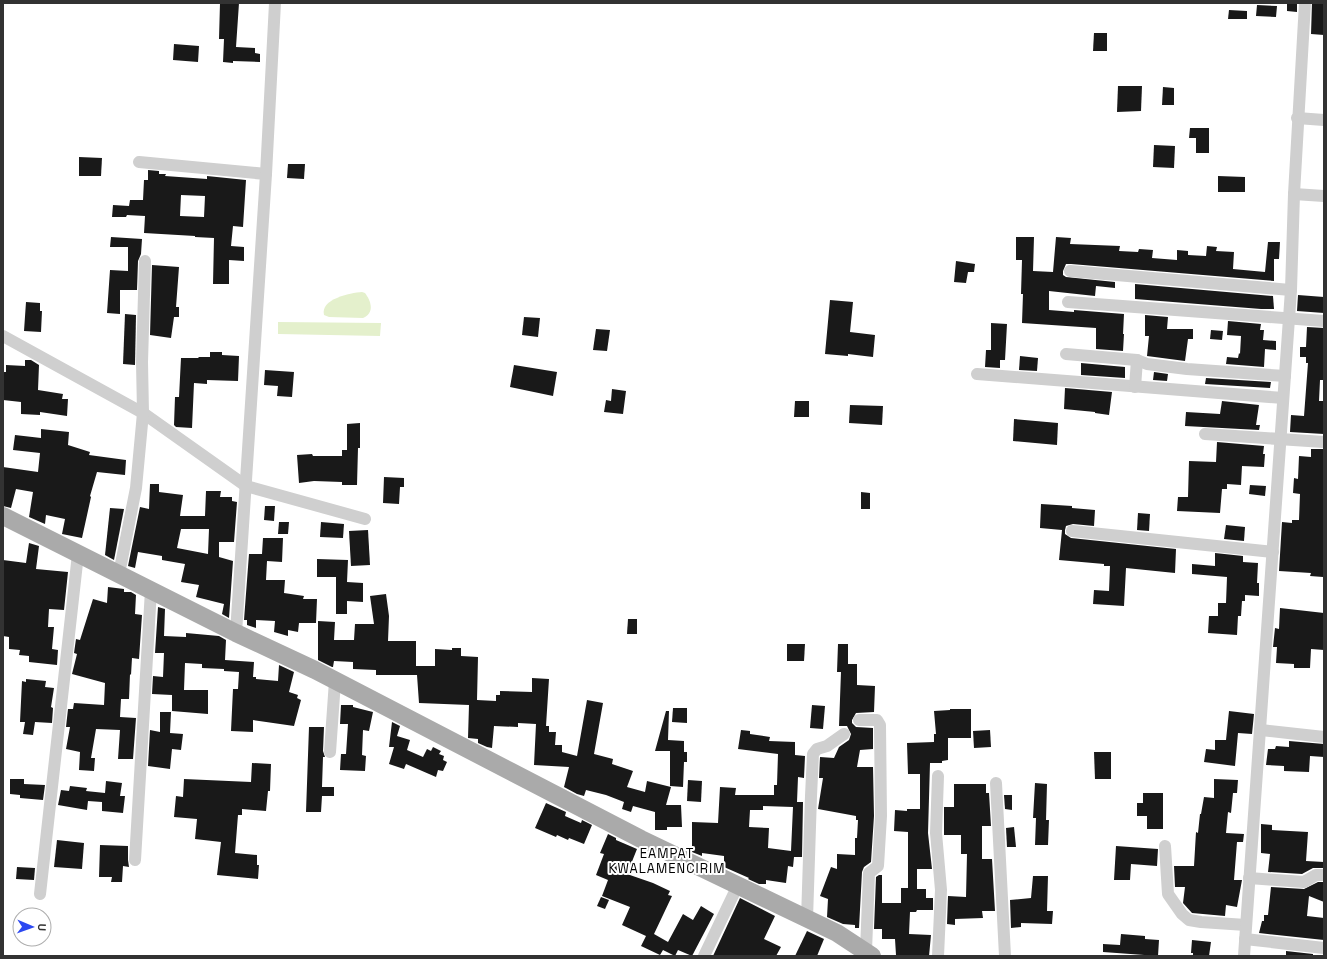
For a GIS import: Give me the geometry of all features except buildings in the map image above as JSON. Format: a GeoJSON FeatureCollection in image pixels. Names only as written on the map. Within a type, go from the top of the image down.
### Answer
{"type":"FeatureCollection","features":[{"type":"Feature","properties":{"kind":"main road"},"geometry":{"type":"LineString","coordinates":[[3,516],[335,681],[641,839],[837,933],[869,954]]}},
{"type":"Feature","properties":{"kind":"street"},"geometry":{"type":"LineString","coordinates":[[236,633],[266,174],[275,3]]}},
{"type":"Feature","properties":{"kind":"street"},"geometry":{"type":"LineString","coordinates":[[1244,956],[1274,552],[1280,438],[1292,290],[1297,118],[1305,3]]}},
{"type":"Feature","properties":{"kind":"street"},"geometry":{"type":"LineString","coordinates":[[1297,118],[1324,120]]}},
{"type":"Feature","properties":{"kind":"street"},"geometry":{"type":"LineString","coordinates":[[140,162],[266,174]]}},
{"type":"Feature","properties":{"kind":"street"},"geometry":{"type":"LineString","coordinates":[[1294,194],[1324,196]]}},
{"type":"Feature","properties":{"kind":"street"},"geometry":{"type":"LineString","coordinates":[[119,574],[136,488],[143,413],[142,362],[145,261]]}},
{"type":"Feature","properties":{"kind":"street"},"geometry":{"type":"LineString","coordinates":[[1070,271],[1292,290]]}},
{"type":"Feature","properties":{"kind":"street"},"geometry":{"type":"LineString","coordinates":[[1068,302],[1324,321]]}},
{"type":"Feature","properties":{"kind":"street"},"geometry":{"type":"LineString","coordinates":[[3,336],[143,413],[246,486],[366,519]]}},
{"type":"Feature","properties":{"kind":"street"},"geometry":{"type":"LineString","coordinates":[[1066,354],[1138,360],[1147,364],[1180,368],[1285,376]]}},
{"type":"Feature","properties":{"kind":"street"},"geometry":{"type":"LineString","coordinates":[[1135,387],[1138,360]]}},
{"type":"Feature","properties":{"kind":"street"},"geometry":{"type":"LineString","coordinates":[[977,374],[1283,398]]}},
{"type":"Feature","properties":{"kind":"street"},"geometry":{"type":"LineString","coordinates":[[1205,434],[1324,442]]}},
{"type":"Feature","properties":{"kind":"street"},"geometry":{"type":"LineString","coordinates":[[1072,531],[1274,552]]}},
{"type":"Feature","properties":{"kind":"street"},"geometry":{"type":"LineString","coordinates":[[40,894],[78,554]]}},
{"type":"Feature","properties":{"kind":"street"},"geometry":{"type":"LineString","coordinates":[[135,860],[151,590]]}},
{"type":"Feature","properties":{"kind":"street"},"geometry":{"type":"LineString","coordinates":[[330,752],[335,681]]}},
{"type":"Feature","properties":{"kind":"street"},"geometry":{"type":"LineString","coordinates":[[859,720],[877,720],[880,725],[881,816],[878,866],[869,873],[869,954]]}},
{"type":"Feature","properties":{"kind":"street"},"geometry":{"type":"LineString","coordinates":[[1261,730],[1324,737]]}},
{"type":"Feature","properties":{"kind":"street"},"geometry":{"type":"LineString","coordinates":[[807,919],[810,796],[813,754],[817,749],[828,746],[844,734]]}},
{"type":"Feature","properties":{"kind":"street"},"geometry":{"type":"LineString","coordinates":[[938,776],[936,833],[940,890],[938,956]]}},
{"type":"Feature","properties":{"kind":"street"},"geometry":{"type":"LineString","coordinates":[[996,783],[1005,956]]}},
{"type":"Feature","properties":{"kind":"street"},"geometry":{"type":"LineString","coordinates":[[1165,846],[1168,894],[1182,914],[1189,920],[1246,925]]}},
{"type":"Feature","properties":{"kind":"street"},"geometry":{"type":"LineString","coordinates":[[1250,878],[1304,882],[1316,876],[1324,875]]}},
{"type":"Feature","properties":{"kind":"street"},"geometry":{"type":"LineString","coordinates":[[704,956],[738,885]]}},
{"type":"Feature","properties":{"kind":"street"},"geometry":{"type":"LineString","coordinates":[[1245,939],[1324,948]]}},
{"type":"Feature","properties":{"kind":"shaded area"},"geometry":{"type":"Polygon","coordinates":[[[362,292],[365,293],[371,307],[367,316],[363,318],[329,317],[324,315],[324,309],[331,301],[344,295],[362,292]]]}},
{"type":"Feature","properties":{"kind":"shaded area"},"geometry":{"type":"Polygon","coordinates":[[[278,322],[381,323],[380,336],[278,334],[278,322]]]}},
{"type":"Feature","properties":{"kind":"district","name":"EAMPAT KWALAMENCIRIM"},"geometry":{"type":"Point","coordinates":[667,860]}}]}
